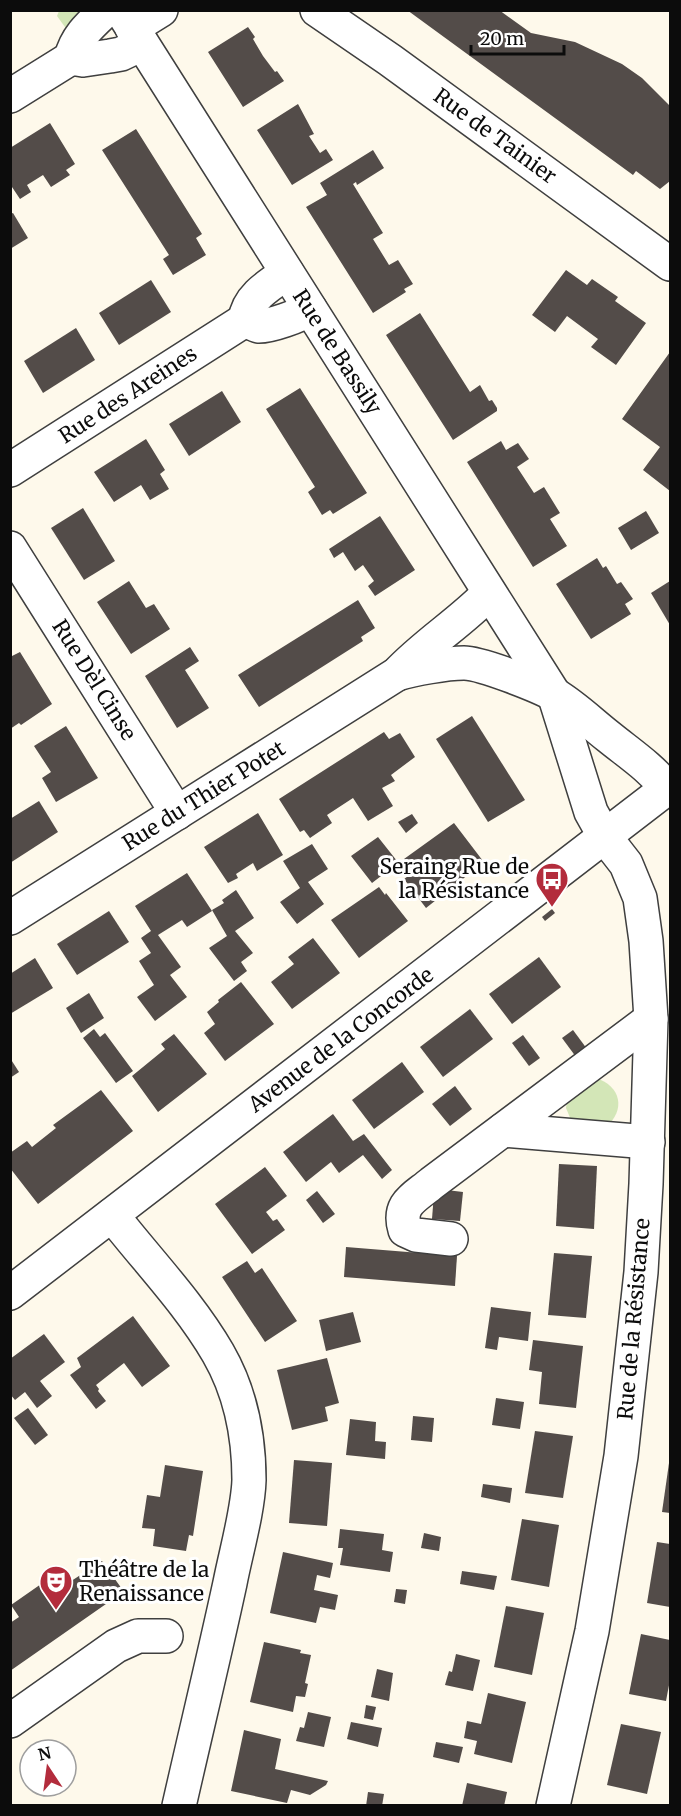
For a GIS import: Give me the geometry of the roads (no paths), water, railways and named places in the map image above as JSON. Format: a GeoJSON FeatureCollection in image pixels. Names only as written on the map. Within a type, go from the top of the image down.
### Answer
{"type":"FeatureCollection","features":[{"type":"Feature","properties":{"kind":"street"},"geometry":{"type":"LineString","coordinates":[[71,58],[75,43],[81,35],[161,10]]}},
{"type":"Feature","properties":{"kind":"street","name":"Rue de Tainier"},"geometry":{"type":"LineString","coordinates":[[317,10],[390,60],[670,264]]}},
{"type":"Feature","properties":{"kind":"street"},"geometry":{"type":"LineString","coordinates":[[10,96],[71,58],[83,60],[121,54],[125,23]]}},
{"type":"Feature","properties":{"kind":"street","name":"Rue de Bassily"},"geometry":{"type":"LineString","coordinates":[[125,23],[422,484],[554,694],[591,812],[605,837]]}},
{"type":"Feature","properties":{"kind":"street"},"geometry":{"type":"LineString","coordinates":[[287,273],[258,294],[249,304],[245,320],[256,326],[264,325],[293,317],[310,309]]}},
{"type":"Feature","properties":{"kind":"street","name":"Rue des Areines"},"geometry":{"type":"LineString","coordinates":[[10,470],[245,320]]}},
{"type":"Feature","properties":{"kind":"street","name":"Rue Dèl Cinse"},"geometry":{"type":"LineString","coordinates":[[10,548],[177,813]]}},
{"type":"Feature","properties":{"kind":"street"},"geometry":{"type":"LineString","coordinates":[[465,663],[491,640],[498,628],[496,604]]}},
{"type":"Feature","properties":{"kind":"street","name":"Rue du Thier Potet"},"geometry":{"type":"LineString","coordinates":[[10,918],[397,674],[420,652],[465,617],[496,604]]}},
{"type":"Feature","properties":{"kind":"street","name":"Rue du Thier Potet"},"geometry":{"type":"LineString","coordinates":[[397,674],[410,670],[465,663],[501,673],[554,694]]}},
{"type":"Feature","properties":{"kind":"street","name":"Rue de Bassily"},"geometry":{"type":"LineString","coordinates":[[554,694],[635,756],[669,787]]}},
{"type":"Feature","properties":{"kind":"street","name":"Avenue de la Concorde"},"geometry":{"type":"LineString","coordinates":[[10,1293],[669,787]]}},
{"type":"Feature","properties":{"kind":"street","name":"Rue de la Résistance"},"geometry":{"type":"LineString","coordinates":[[553,1806],[592,1631],[621,1456],[640,1272],[648,1142],[651,1020],[646,942],[640,898],[626,864],[605,837]]}},
{"type":"Feature","properties":{"kind":"street"},"geometry":{"type":"LineString","coordinates":[[451,1239],[416,1235],[405,1230],[401,1218],[404,1207],[432,1183],[651,1020]]}},
{"type":"Feature","properties":{"kind":"street"},"geometry":{"type":"LineString","coordinates":[[503,1130],[648,1142]]}},
{"type":"Feature","properties":{"kind":"street"},"geometry":{"type":"LineString","coordinates":[[112,1215],[193,1317],[218,1354],[238,1401],[247,1446],[249,1482],[239,1540],[179,1806]]}},
{"type":"Feature","properties":{"kind":"street"},"geometry":{"type":"LineString","coordinates":[[10,1721],[116,1646],[138,1636],[166,1636]]}},
{"type":"Feature","properties":{"kind":"place","name":"Seraing Rue de la Résistance"},"geometry":{"type":"Point","coordinates":[552,908]}},
{"type":"Feature","properties":{"kind":"place","name":"Théâtre de la Renaissance"},"geometry":{"type":"Point","coordinates":[56,1611]}}]}
